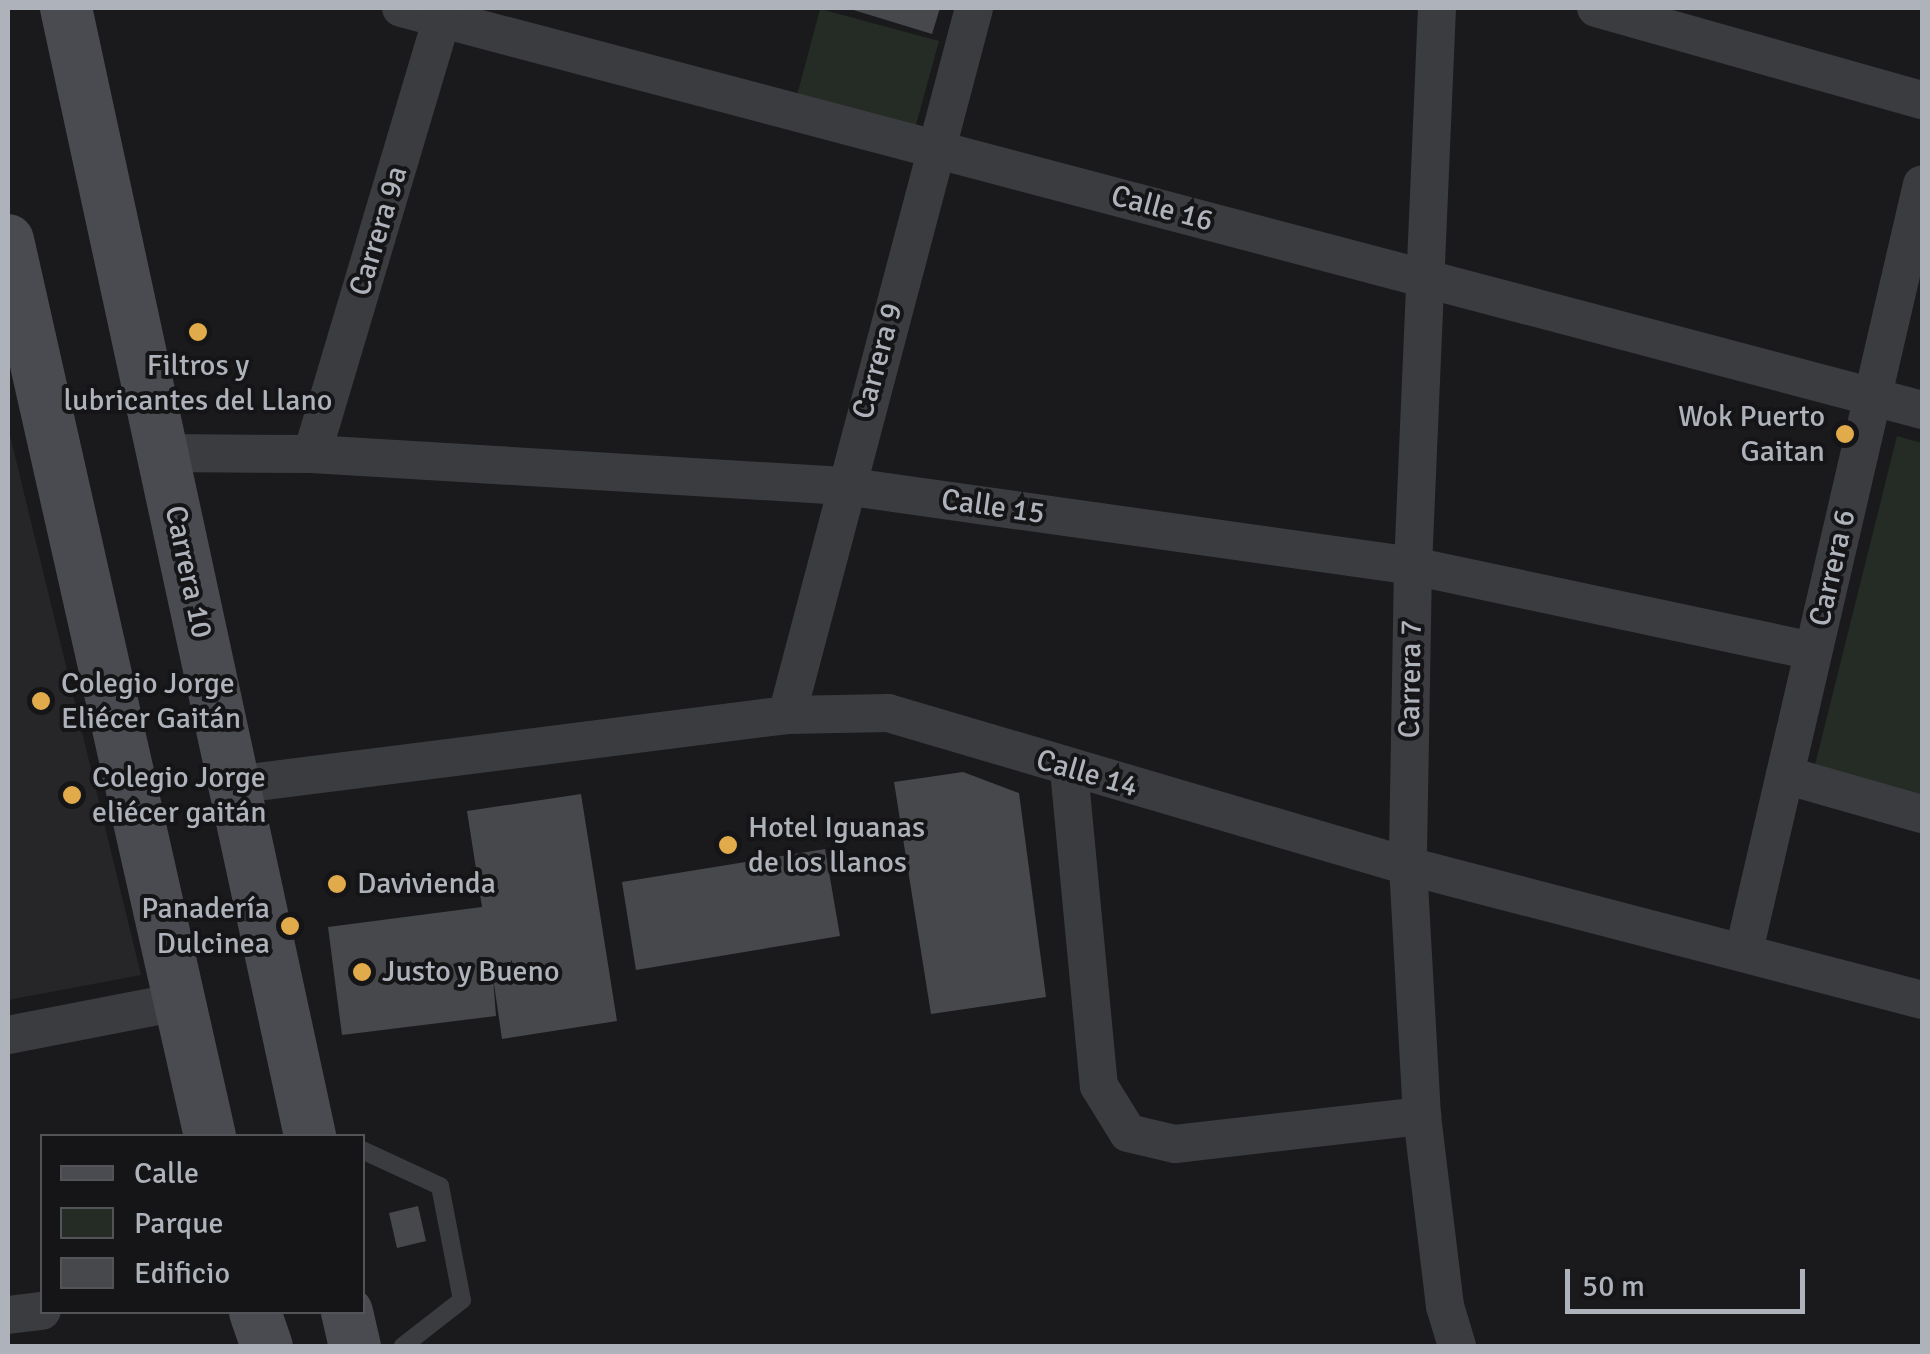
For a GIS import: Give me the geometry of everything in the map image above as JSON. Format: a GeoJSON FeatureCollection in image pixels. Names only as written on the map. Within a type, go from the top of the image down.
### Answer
{"type":"FeatureCollection","features":[{"type":"Feature","properties":{"kind":"street","name":"Carrera 10"},"geometry":{"type":"LineString","coordinates":[[66,8],[312,1134]]}},
{"type":"Feature","properties":{"kind":"street","name":"Calle 16"},"geometry":{"type":"LineString","coordinates":[[401,8],[444,13],[936,149],[1922,410]]}},
{"type":"Feature","properties":{"kind":"street","name":"Carrera 9"},"geometry":{"type":"LineString","coordinates":[[788,715],[844,486],[974,8]]}},
{"type":"Feature","properties":{"kind":"street","name":"Carrera 7"},"geometry":{"type":"LineString","coordinates":[[1437,8],[1430,280],[1413,566],[1408,866],[1422,1116],[1444,1306],[1458,1346]]}},
{"type":"Feature","properties":{"kind":"street"},"geometry":{"type":"LineString","coordinates":[[1596,8],[1922,100]]}},
{"type":"Feature","properties":{"kind":"street","name":"Carrera 9a"},"geometry":{"type":"LineString","coordinates":[[312,454],[444,13]]}},
{"type":"Feature","properties":{"kind":"street","name":"Carrera 6"},"geometry":{"type":"LineString","coordinates":[[1744,951],[1922,184]]}},
{"type":"Feature","properties":{"kind":"street"},"geometry":{"type":"LineString","coordinates":[[8,240],[210,1134]]}},
{"type":"Feature","properties":{"kind":"street","name":"Calle 15"},"geometry":{"type":"LineString","coordinates":[[163,453],[312,454],[844,486],[1413,566],[1813,651]]}},
{"type":"Feature","properties":{"kind":"street","name":"Calle 14"},"geometry":{"type":"LineString","coordinates":[[234,785],[788,715],[888,713],[1070,770],[1408,866],[1922,1000]]}},
{"type":"Feature","properties":{"kind":"street"},"geometry":{"type":"LineString","coordinates":[[1070,770],[1099,1086],[1128,1133],[1175,1144],[1422,1116]]}},
{"type":"Feature","properties":{"kind":"street"},"geometry":{"type":"LineString","coordinates":[[1785,774],[1922,814]]}},
{"type":"Feature","properties":{"kind":"street"},"geometry":{"type":"LineString","coordinates":[[8,1035],[178,1002]]}},
{"type":"Feature","properties":{"kind":"street"},"geometry":{"type":"LineString","coordinates":[[8,1315],[40,1310]]}},
{"type":"Feature","properties":{"kind":"street"},"geometry":{"type":"LineString","coordinates":[[256,1314],[267,1346]]}},
{"type":"Feature","properties":{"kind":"street"},"geometry":{"type":"LineString","coordinates":[[348,1314],[355,1346]]}},
{"type":"Feature","properties":{"kind":"lane"},"geometry":{"type":"LineString","coordinates":[[365,1151],[440,1186],[462,1300],[403,1346]]}},
{"type":"Feature","properties":{"kind":"shaded area","name":"Colegio Jorge Eliécer Gaitán"},"geometry":{"type":"Polygon","coordinates":[[[8,427],[141,975],[8,1000],[8,427]]]}},
{"type":"Feature","properties":{"kind":"green space"},"geometry":{"type":"Polygon","coordinates":[[[820,9],[939,41],[914,132],[796,99],[820,9]]]}},
{"type":"Feature","properties":{"kind":"green space"},"geometry":{"type":"Polygon","coordinates":[[[1897,436],[1922,443],[1922,796],[1814,769],[1897,436]]]}},
{"type":"Feature","properties":{"kind":"building"},"geometry":{"type":"Polygon","coordinates":[[[847,8],[940,8],[932,34],[847,8]]]}},
{"type":"Feature","properties":{"kind":"building"},"geometry":{"type":"Polygon","coordinates":[[[963,772],[1019,793],[1046,997],[931,1014],[894,782],[963,772]]]}},
{"type":"Feature","properties":{"kind":"building"},"geometry":{"type":"Polygon","coordinates":[[[581,794],[617,1021],[502,1039],[493,977],[496,1016],[342,1035],[328,927],[482,907],[467,811],[581,794]]]}},
{"type":"Feature","properties":{"kind":"building"},"geometry":{"type":"Polygon","coordinates":[[[825,849],[840,936],[636,970],[622,882],[825,849]]]}},
{"type":"Feature","properties":{"kind":"building"},"geometry":{"type":"Polygon","coordinates":[[[418,1206],[426,1241],[397,1248],[389,1213],[418,1206]]]}},
{"type":"Feature","properties":{"kind":"place","name":"Filtros y lubricantes del Llano"},"geometry":{"type":"Point","coordinates":[198,332]}},
{"type":"Feature","properties":{"kind":"place","name":"Wok Puerto Gaitan"},"geometry":{"type":"Point","coordinates":[1845,434]}},
{"type":"Feature","properties":{"kind":"place","name":"Colegio Jorge Eliécer Gaitán"},"geometry":{"type":"Point","coordinates":[41,701]}},
{"type":"Feature","properties":{"kind":"place","name":"Colegio Jorge eliécer gaitán"},"geometry":{"type":"Point","coordinates":[72,795]}},
{"type":"Feature","properties":{"kind":"place","name":"Hotel Iguanas de los llanos"},"geometry":{"type":"Point","coordinates":[728,845]}},
{"type":"Feature","properties":{"kind":"place","name":"Davivienda"},"geometry":{"type":"Point","coordinates":[337,884]}},
{"type":"Feature","properties":{"kind":"place","name":"Panadería Dulcinea"},"geometry":{"type":"Point","coordinates":[290,926]}},
{"type":"Feature","properties":{"kind":"place","name":"Justo y Bueno"},"geometry":{"type":"Point","coordinates":[362,972]}}]}
